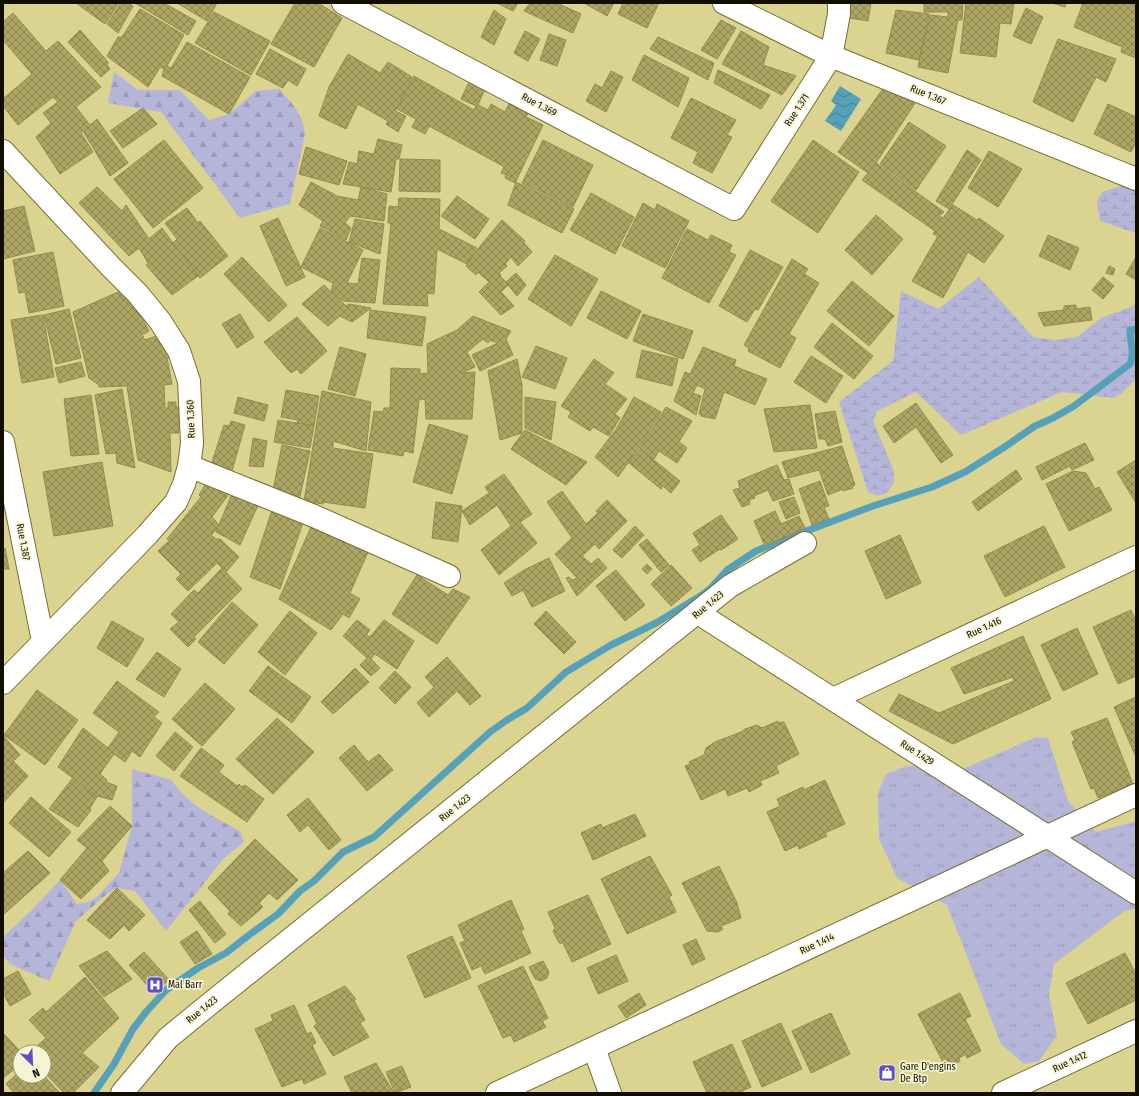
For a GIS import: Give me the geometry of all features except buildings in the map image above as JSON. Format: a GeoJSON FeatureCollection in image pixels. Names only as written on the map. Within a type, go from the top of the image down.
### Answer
{"type":"FeatureCollection","features":[{"type":"Feature","properties":{"kind":"street","name":"Rue 1.369"},"geometry":{"type":"LineString","coordinates":[[343,3],[734,208]]}},
{"type":"Feature","properties":{"kind":"street","name":"Rue 1.367"},"geometry":{"type":"LineString","coordinates":[[724,3],[831,56],[1136,179]]}},
{"type":"Feature","properties":{"kind":"street","name":"Rue 1.371"},"geometry":{"type":"LineString","coordinates":[[734,208],[831,56],[839,14],[839,3]]}},
{"type":"Feature","properties":{"kind":"street","name":"Rue 1.360"},"geometry":{"type":"LineString","coordinates":[[3,151],[138,294],[160,321],[179,351],[189,381],[192,443],[189,466],[184,484],[176,502],[147,535],[3,683]]}},
{"type":"Feature","properties":{"kind":"street","name":"Rue 1.387"},"geometry":{"type":"LineString","coordinates":[[3,442],[44,641]]}},
{"type":"Feature","properties":{"kind":"street"},"geometry":{"type":"LineString","coordinates":[[189,466],[314,516],[450,576]]}},
{"type":"Feature","properties":{"kind":"street","name":"Rue 1.423"},"geometry":{"type":"LineString","coordinates":[[122,1093],[168,1038],[730,586],[805,543]]}},
{"type":"Feature","properties":{"kind":"street","name":"Rue 1.416"},"geometry":{"type":"LineString","coordinates":[[833,699],[1136,557]]}},
{"type":"Feature","properties":{"kind":"street","name":"Rue 1.429"},"geometry":{"type":"LineString","coordinates":[[698,613],[1136,893]]}},
{"type":"Feature","properties":{"kind":"street","name":"Rue 1.414"},"geometry":{"type":"LineString","coordinates":[[497,1093],[1136,795]]}},
{"type":"Feature","properties":{"kind":"street","name":"Rue 1.412"},"geometry":{"type":"LineString","coordinates":[[1003,1093],[1136,1031]]}},
{"type":"Feature","properties":{"kind":"street"},"geometry":{"type":"LineString","coordinates":[[594,1048],[610,1093]]}},
{"type":"Feature","properties":{"kind":"green space"},"geometry":{"type":"Polygon","coordinates":[[[114,72],[138,90],[180,90],[209,120],[229,114],[256,91],[279,89],[292,104],[302,120],[305,134],[290,204],[240,218],[161,112],[108,103],[114,72]]]}},
{"type":"Feature","properties":{"kind":"green space"},"geometry":{"type":"Polygon","coordinates":[[[1136,181],[1136,233],[1100,221],[1097,202],[1102,192],[1136,181]]]}},
{"type":"Feature","properties":{"kind":"green space"},"geometry":{"type":"Polygon","coordinates":[[[979,277],[1033,337],[1055,340],[1077,337],[1101,318],[1136,305],[1136,379],[1123,392],[1114,398],[1062,392],[961,435],[916,392],[877,411],[873,421],[894,471],[894,482],[888,492],[878,496],[868,492],[839,402],[893,361],[901,291],[938,309],[979,277]]]}},
{"type":"Feature","properties":{"kind":"green space"},"geometry":{"type":"Polygon","coordinates":[[[1036,737],[1048,738],[1068,801],[1096,832],[1136,821],[1136,908],[1123,912],[1054,964],[1049,994],[1057,1036],[1039,1061],[1024,1064],[1001,1044],[947,905],[897,878],[879,839],[878,793],[886,774],[906,766],[963,769],[1036,737]]]}},
{"type":"Feature","properties":{"kind":"green space"},"geometry":{"type":"Polygon","coordinates":[[[132,769],[172,780],[185,796],[202,810],[240,831],[244,842],[224,858],[166,931],[135,891],[117,888],[108,893],[76,921],[49,981],[10,964],[3,956],[3,943],[5,935],[32,910],[60,880],[77,904],[88,902],[97,897],[119,873],[132,826],[132,769]]]}},
{"type":"Feature","properties":{"kind":"water"},"geometry":{"type":"Polygon","coordinates":[[[840,86],[861,99],[841,131],[825,121],[836,105],[831,101],[840,86]]]}},
{"type":"Feature","properties":{"kind":"waterway"},"geometry":{"type":"LineString","coordinates":[[94,1093],[114,1064],[133,1029],[166,990],[198,968],[226,953],[278,914],[300,891],[314,881],[343,852],[374,837],[490,732],[527,708],[566,672],[611,645],[656,623],[702,595],[711,588],[727,570],[756,551],[873,506],[932,487],[965,472],[1035,426],[1074,406],[1130,364],[1132,352],[1130,330],[1136,329]]}},
{"type":"Feature","properties":{"kind":"place","name":"Mal Barr"},"geometry":{"type":"Point","coordinates":[155,985]}},
{"type":"Feature","properties":{"kind":"place","name":"Gare D'engins De Btp"},"geometry":{"type":"Point","coordinates":[887,1073]}}]}
